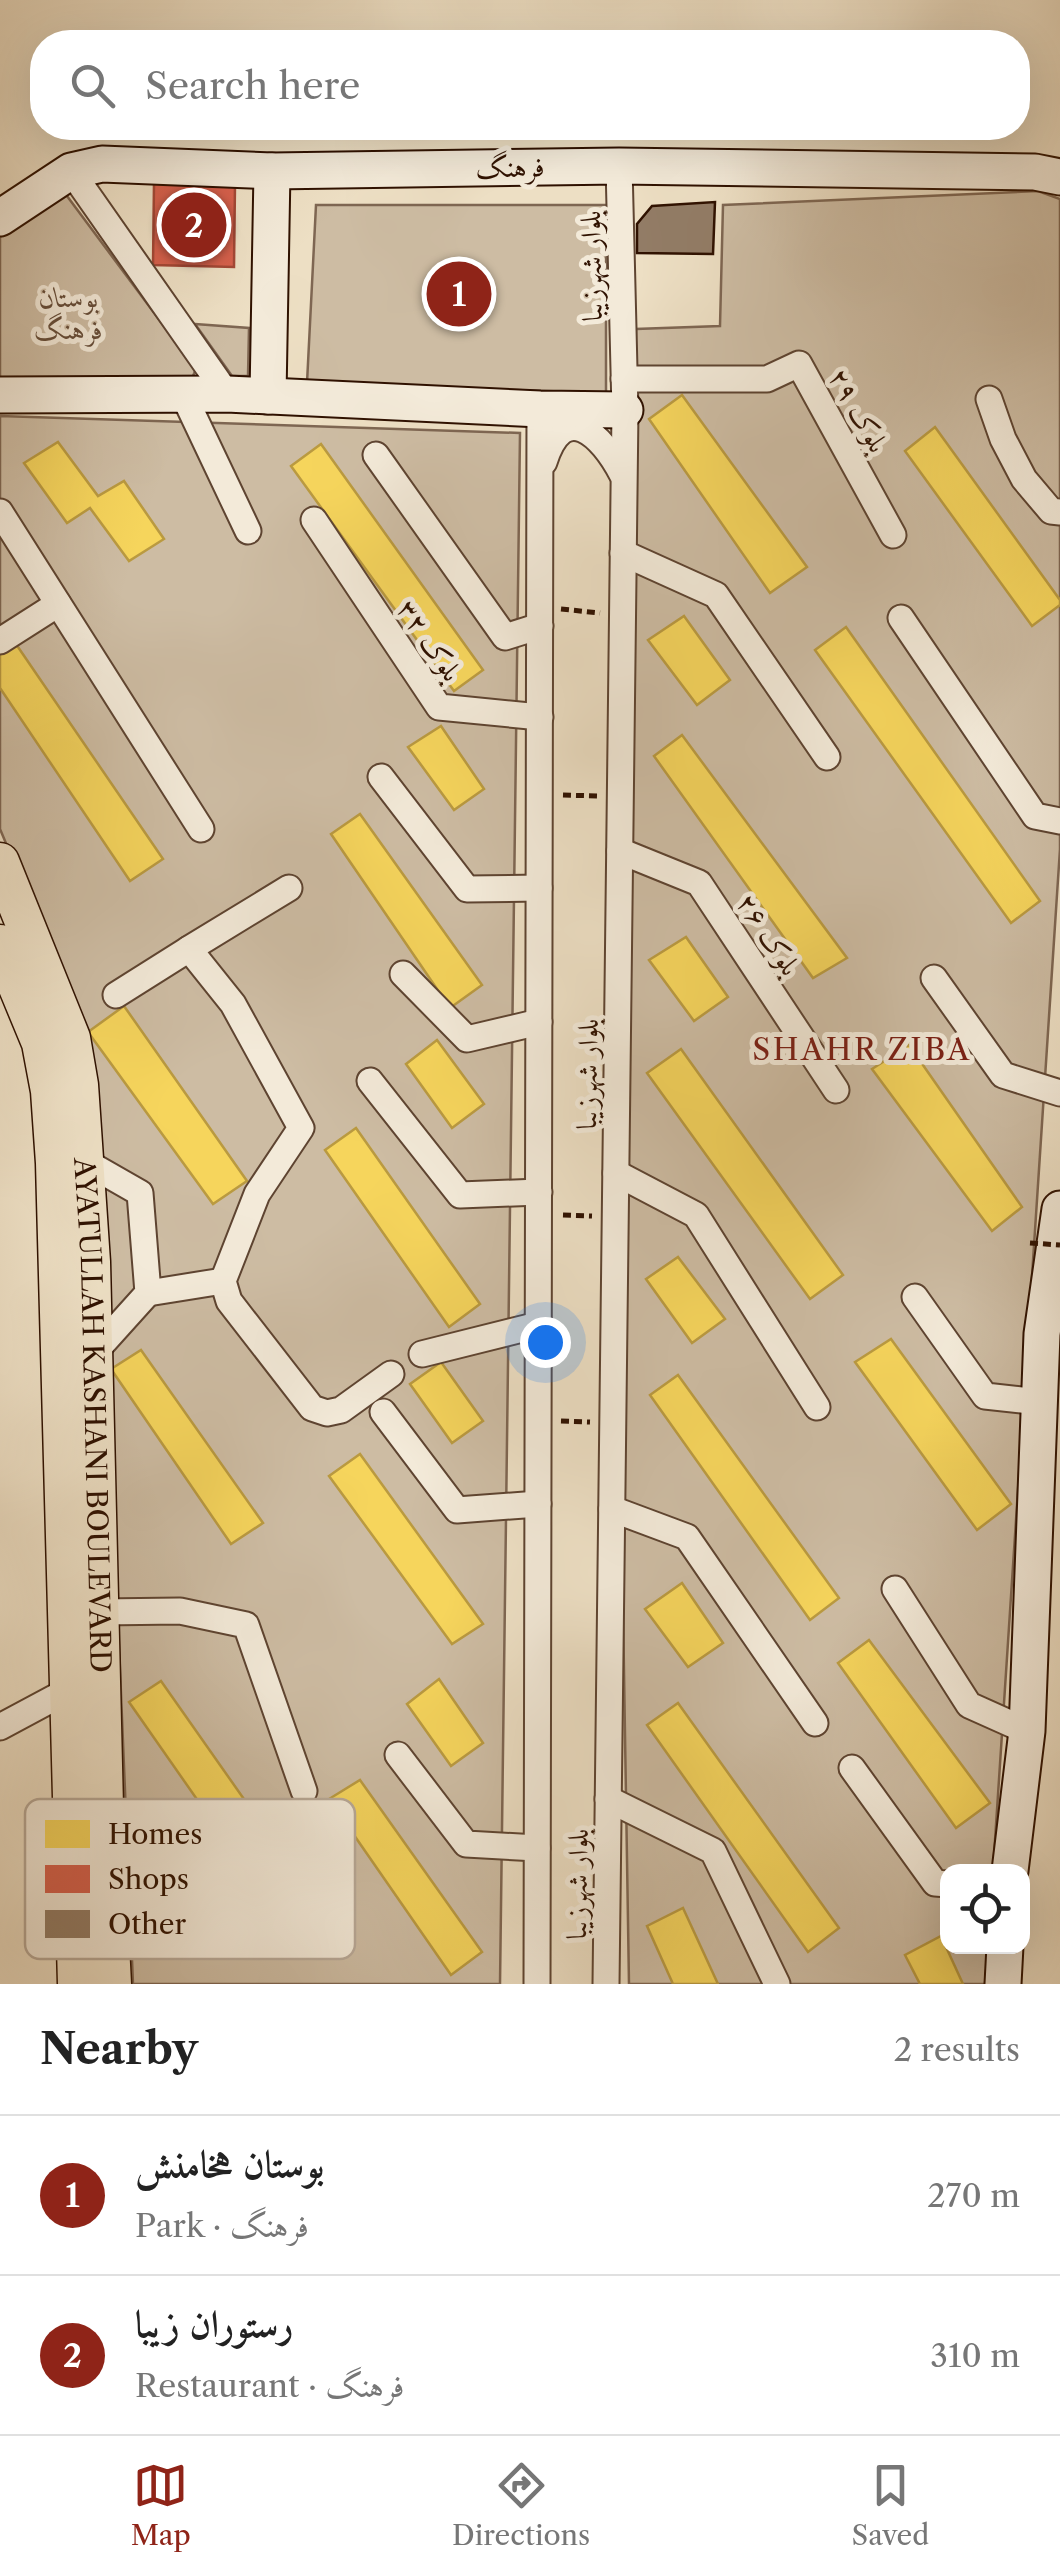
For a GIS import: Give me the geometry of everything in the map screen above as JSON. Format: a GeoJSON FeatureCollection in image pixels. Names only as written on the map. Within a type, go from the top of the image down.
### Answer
{"type":"FeatureCollection","features":[{"type":"Feature","properties":{"kind":"main road","name":"AYATULLAH KASHANI BOULEVARD"},"geometry":{"type":"LineString","coordinates":[[0,862],[71,1038],[78,1085],[91,1262],[105,1799]]}},
{"type":"Feature","properties":{"kind":"main road","name":"AYATULLAH KASHANI BOULEVARD"},"geometry":{"type":"LineString","coordinates":[[0,944],[42,1042],[50,1090],[72,1799]]}},
{"type":"Feature","properties":{"kind":"main road","name":"AYATULLAH KASHANI BOULEVARD"},"geometry":{"type":"LineString","coordinates":[[76,1959],[77,1984]]}},
{"type":"Feature","properties":{"kind":"main road","name":"AYATULLAH KASHANI BOULEVARD"},"geometry":{"type":"LineString","coordinates":[[111,1959],[112,1984]]}},
{"type":"Feature","properties":{"kind":"street","name":"فرهنگ"},"geometry":{"type":"LineString","coordinates":[[0,218],[71,171],[102,164],[272,171],[618,166],[1052,170]]}},
{"type":"Feature","properties":{"kind":"street","name":"بلوار شهرزیبا"},"geometry":{"type":"LineString","coordinates":[[606,1984],[624,479],[618,166]]}},
{"type":"Feature","properties":{"kind":"street"},"geometry":{"type":"LineString","coordinates":[[71,171],[227,394]]}},
{"type":"Feature","properties":{"kind":"street"},"geometry":{"type":"LineString","coordinates":[[268,396],[272,171]]}},
{"type":"Feature","properties":{"kind":"street","name":"بلوک ۲۹"},"geometry":{"type":"LineString","coordinates":[[624,395],[768,379],[800,364],[893,535]]}},
{"type":"Feature","properties":{"kind":"street"},"geometry":{"type":"LineString","coordinates":[[183,394],[248,531]]}},
{"type":"Feature","properties":{"kind":"street"},"geometry":{"type":"LineString","coordinates":[[0,395],[227,394],[540,409],[624,395]]}},
{"type":"Feature","properties":{"kind":"street"},"geometry":{"type":"LineString","coordinates":[[989,398],[1024,479],[1051,511],[1060,512]]}},
{"type":"Feature","properties":{"kind":"street","name":"بلوار شهرزیبا"},"geometry":{"type":"LineString","coordinates":[[537,1984],[540,409]]}},
{"type":"Feature","properties":{"kind":"street"},"geometry":{"type":"LineString","coordinates":[[540,476],[557,436],[572,428],[589,430],[602,442],[624,479]]}},
{"type":"Feature","properties":{"kind":"street"},"geometry":{"type":"LineString","coordinates":[[376,455],[505,638],[540,617]]}},
{"type":"Feature","properties":{"kind":"street"},"geometry":{"type":"LineString","coordinates":[[0,512],[201,828]]}},
{"type":"Feature","properties":{"kind":"street","name":"بلوک ۳۲"},"geometry":{"type":"LineString","coordinates":[[314,520],[439,708],[540,717]]}},
{"type":"Feature","properties":{"kind":"street"},"geometry":{"type":"LineString","coordinates":[[623,554],[716,594],[827,757]]}},
{"type":"Feature","properties":{"kind":"street"},"geometry":{"type":"LineString","coordinates":[[0,642],[58,604]]}},
{"type":"Feature","properties":{"kind":"street"},"geometry":{"type":"LineString","coordinates":[[901,618],[1035,816],[1060,821]]}},
{"type":"Feature","properties":{"kind":"street"},"geometry":{"type":"LineString","coordinates":[[380,778],[466,890],[540,888]]}},
{"type":"Feature","properties":{"kind":"street","name":"بلوک ۲۶"},"geometry":{"type":"LineString","coordinates":[[620,851],[700,883],[836,1090]]}},
{"type":"Feature","properties":{"kind":"street"},"geometry":{"type":"LineString","coordinates":[[116,995],[289,888]]}},
{"type":"Feature","properties":{"kind":"street"},"geometry":{"type":"LineString","coordinates":[[190,949],[233,1004],[300,1128],[257,1194],[223,1280],[228,1302],[312,1408],[327,1413],[341,1410],[391,1374]]}},
{"type":"Feature","properties":{"kind":"street"},"geometry":{"type":"LineString","coordinates":[[403,974],[467,1040],[539,1022]]}},
{"type":"Feature","properties":{"kind":"street"},"geometry":{"type":"LineString","coordinates":[[934,978],[1003,1075],[1060,1093]]}},
{"type":"Feature","properties":{"kind":"street"},"geometry":{"type":"LineString","coordinates":[[370,1081],[460,1195],[539,1202]]}},
{"type":"Feature","properties":{"kind":"street"},"geometry":{"type":"LineString","coordinates":[[84,1161],[140,1193],[148,1294]]}},
{"type":"Feature","properties":{"kind":"street"},"geometry":{"type":"LineString","coordinates":[[616,1174],[696,1215],[817,1407]]}},
{"type":"Feature","properties":{"kind":"street"},"geometry":{"type":"LineString","coordinates":[[1011,1864],[1027,1731],[1042,1334],[1060,1209]]}},
{"type":"Feature","properties":{"kind":"street"},"geometry":{"type":"LineString","coordinates":[[94,1354],[148,1294],[223,1280]]}},
{"type":"Feature","properties":{"kind":"street"},"geometry":{"type":"LineString","coordinates":[[915,1297],[985,1396],[1039,1402]]}},
{"type":"Feature","properties":{"kind":"street"},"geometry":{"type":"LineString","coordinates":[[422,1354],[538,1325]]}},
{"type":"Feature","properties":{"kind":"street"},"geometry":{"type":"LineString","coordinates":[[383,1412],[457,1510],[538,1504]]}},
{"type":"Feature","properties":{"kind":"street"},"geometry":{"type":"LineString","coordinates":[[612,1509],[687,1537],[815,1722]]}},
{"type":"Feature","properties":{"kind":"street"},"geometry":{"type":"LineString","coordinates":[[894,1588],[969,1705],[1027,1731]]}},
{"type":"Feature","properties":{"kind":"street"},"geometry":{"type":"LineString","coordinates":[[100,1612],[180,1611],[246,1625],[304,1791]]}},
{"type":"Feature","properties":{"kind":"street"},"geometry":{"type":"LineString","coordinates":[[0,1727],[69,1690]]}},
{"type":"Feature","properties":{"kind":"street"},"geometry":{"type":"LineString","coordinates":[[398,1755],[466,1844],[537,1848]]}},
{"type":"Feature","properties":{"kind":"street"},"geometry":{"type":"LineString","coordinates":[[852,1768],[935,1883],[940,1883]]}},
{"type":"Feature","properties":{"kind":"street"},"geometry":{"type":"LineString","coordinates":[[608,1799],[714,1851],[777,1984]]}},
{"type":"Feature","properties":{"kind":"street"},"geometry":{"type":"LineString","coordinates":[[1003,1984],[1005,1954]]}},
{"type":"Feature","properties":{"kind":"path"},"geometry":{"type":"LineString","coordinates":[[540,617],[622,616]]}},
{"type":"Feature","properties":{"kind":"path"},"geometry":{"type":"LineString","coordinates":[[540,795],[620,796]]}},
{"type":"Feature","properties":{"kind":"path"},"geometry":{"type":"LineString","coordinates":[[539,1202],[615,1218]]}},
{"type":"Feature","properties":{"kind":"path"},"geometry":{"type":"LineString","coordinates":[[1030,1243],[1060,1244]]}},
{"type":"Feature","properties":{"kind":"path"},"geometry":{"type":"LineString","coordinates":[[538,1421],[612,1422]]}},
{"type":"Feature","properties":{"kind":"green space"},"geometry":{"type":"Polygon","coordinates":[[[1038,191],[1060,199],[1060,849],[993,1864],[940,1864],[940,1954],[987,1954],[985,1984],[629,1984],[616,1173],[636,329],[720,326],[723,205],[1038,191]]]}},
{"type":"Feature","properties":{"kind":"green space","name":"بوستان فرهنگ"},"geometry":{"type":"Polygon","coordinates":[[[64,192],[196,369],[190,383],[0,382],[0,237],[64,192]]]}},
{"type":"Feature","properties":{"kind":"green space"},"geometry":{"type":"Polygon","coordinates":[[[316,205],[606,205],[606,393],[307,383],[316,205]]]}},
{"type":"Feature","properties":{"kind":"green space"},"geometry":{"type":"Polygon","coordinates":[[[195,324],[249,328],[248,376],[232,376],[195,324]]]}},
{"type":"Feature","properties":{"kind":"green space"},"geometry":{"type":"Polygon","coordinates":[[[0,416],[520,433],[500,1984],[133,1984],[132,1959],[355,1959],[355,1799],[125,1799],[116,1573],[81,1022],[0,829],[0,416]]]}},
{"type":"Feature","properties":{"kind":"building: Homes"},"geometry":{"type":"Polygon","coordinates":[[[682,395],[807,567],[770,593],[649,419],[682,395]]]}},
{"type":"Feature","properties":{"kind":"building: Homes"},"geometry":{"type":"Polygon","coordinates":[[[935,427],[1060,600],[1060,605],[1032,626],[905,451],[935,427]]]}},
{"type":"Feature","properties":{"kind":"building: Homes"},"geometry":{"type":"Polygon","coordinates":[[[58,442],[98,496],[124,481],[164,539],[129,561],[90,508],[67,523],[24,463],[58,442]]]}},
{"type":"Feature","properties":{"kind":"building: Homes"},"geometry":{"type":"Polygon","coordinates":[[[321,444],[483,670],[454,691],[291,466],[321,444]]]}},
{"type":"Feature","properties":{"kind":"building: Homes"},"geometry":{"type":"Polygon","coordinates":[[[684,616],[730,680],[697,705],[648,640],[684,616]]]}},
{"type":"Feature","properties":{"kind":"building: Homes"},"geometry":{"type":"Polygon","coordinates":[[[846,627],[1040,901],[1011,923],[815,650],[846,627]]]}},
{"type":"Feature","properties":{"kind":"building: Homes"},"geometry":{"type":"Polygon","coordinates":[[[5,628],[163,859],[130,881],[0,688],[0,632],[5,628]]]}},
{"type":"Feature","properties":{"kind":"building: Homes"},"geometry":{"type":"Polygon","coordinates":[[[441,726],[484,789],[454,810],[408,747],[441,726]]]}},
{"type":"Feature","properties":{"kind":"building: Homes"},"geometry":{"type":"Polygon","coordinates":[[[682,735],[847,958],[813,978],[654,756],[682,735]]]}},
{"type":"Feature","properties":{"kind":"building: Homes"},"geometry":{"type":"Polygon","coordinates":[[[360,814],[482,985],[450,1008],[331,834],[360,814]]]}},
{"type":"Feature","properties":{"kind":"building: Homes"},"geometry":{"type":"Polygon","coordinates":[[[686,937],[728,997],[694,1021],[649,960],[686,937]]]}},
{"type":"Feature","properties":{"kind":"building: Homes"},"geometry":{"type":"Polygon","coordinates":[[[124,1006],[247,1181],[213,1204],[88,1032],[124,1006]]]}},
{"type":"Feature","properties":{"kind":"building: Homes"},"geometry":{"type":"Polygon","coordinates":[[[437,1040],[484,1104],[452,1128],[406,1064],[437,1040]]]}},
{"type":"Feature","properties":{"kind":"building: Homes"},"geometry":{"type":"Polygon","coordinates":[[[909,1045],[1022,1207],[992,1231],[872,1069],[909,1045]]]}},
{"type":"Feature","properties":{"kind":"building: Homes"},"geometry":{"type":"Polygon","coordinates":[[[681,1049],[843,1275],[810,1299],[647,1073],[681,1049]]]}},
{"type":"Feature","properties":{"kind":"building: Homes"},"geometry":{"type":"Polygon","coordinates":[[[356,1128],[480,1304],[449,1327],[325,1150],[356,1128]]]}},
{"type":"Feature","properties":{"kind":"building: Homes"},"geometry":{"type":"Polygon","coordinates":[[[678,1257],[725,1319],[692,1343],[646,1279],[678,1257]]]}},
{"type":"Feature","properties":{"kind":"building: Homes"},"geometry":{"type":"Polygon","coordinates":[[[891,1339],[1011,1504],[977,1530],[855,1362],[891,1339]]]}},
{"type":"Feature","properties":{"kind":"building: Homes"},"geometry":{"type":"Polygon","coordinates":[[[141,1350],[263,1523],[231,1544],[111,1369],[141,1350]]]}},
{"type":"Feature","properties":{"kind":"building: Homes"},"geometry":{"type":"Polygon","coordinates":[[[441,1362],[483,1421],[452,1443],[410,1384],[441,1362]]]}},
{"type":"Feature","properties":{"kind":"building: Homes"},"geometry":{"type":"Polygon","coordinates":[[[678,1375],[839,1598],[810,1620],[650,1395],[678,1375]]]}},
{"type":"Feature","properties":{"kind":"building: Homes"},"geometry":{"type":"Polygon","coordinates":[[[360,1454],[483,1624],[452,1644],[329,1476],[360,1454]]]}},
{"type":"Feature","properties":{"kind":"building: Homes"},"geometry":{"type":"Polygon","coordinates":[[[682,1583],[723,1643],[688,1667],[645,1609],[682,1583]]]}},
{"type":"Feature","properties":{"kind":"building: Homes"},"geometry":{"type":"Polygon","coordinates":[[[869,1640],[990,1803],[956,1828],[838,1663],[869,1640]]]}},
{"type":"Feature","properties":{"kind":"building: Homes"},"geometry":{"type":"Polygon","coordinates":[[[439,1679],[483,1743],[451,1766],[407,1704],[439,1679]]]}},
{"type":"Feature","properties":{"kind":"building: Homes"},"geometry":{"type":"Polygon","coordinates":[[[161,1681],[244,1799],[197,1799],[129,1702],[161,1681]]]}},
{"type":"Feature","properties":{"kind":"building: Homes"},"geometry":{"type":"Polygon","coordinates":[[[678,1703],[839,1928],[808,1952],[647,1725],[678,1703]]]}},
{"type":"Feature","properties":{"kind":"building: Homes"},"geometry":{"type":"Polygon","coordinates":[[[360,1780],[482,1952],[451,1975],[355,1837],[355,1799],[329,1799],[360,1780]]]}},
{"type":"Feature","properties":{"kind":"building: Homes"},"geometry":{"type":"Polygon","coordinates":[[[683,1908],[718,1984],[673,1984],[647,1926],[683,1908]]]}},
{"type":"Feature","properties":{"kind":"building: Homes"},"geometry":{"type":"Polygon","coordinates":[[[940,1937],[940,1954],[949,1954],[963,1984],[920,1984],[905,1955],[940,1937]]]}},
{"type":"Feature","properties":{"kind":"building: Shops"},"geometry":{"type":"Polygon","coordinates":[[[154,183],[235,185],[234,267],[153,265],[154,183]]]}},
{"type":"Feature","properties":{"kind":"building: Other"},"geometry":{"type":"Polygon","coordinates":[[[715,202],[713,254],[637,253],[637,224],[652,206],[715,202]]]}},
{"type":"Feature","properties":{"kind":"place","name":"رستوران زیبا"},"geometry":{"type":"Point","coordinates":[194,225]}},
{"type":"Feature","properties":{"kind":"place","name":"بوستان هخامنش"},"geometry":{"type":"Point","coordinates":[459,294]}},
{"type":"Feature","properties":{"kind":"district","name":"SHAHR ZIBA"},"geometry":{"type":"Point","coordinates":[862,1050]}}]}
